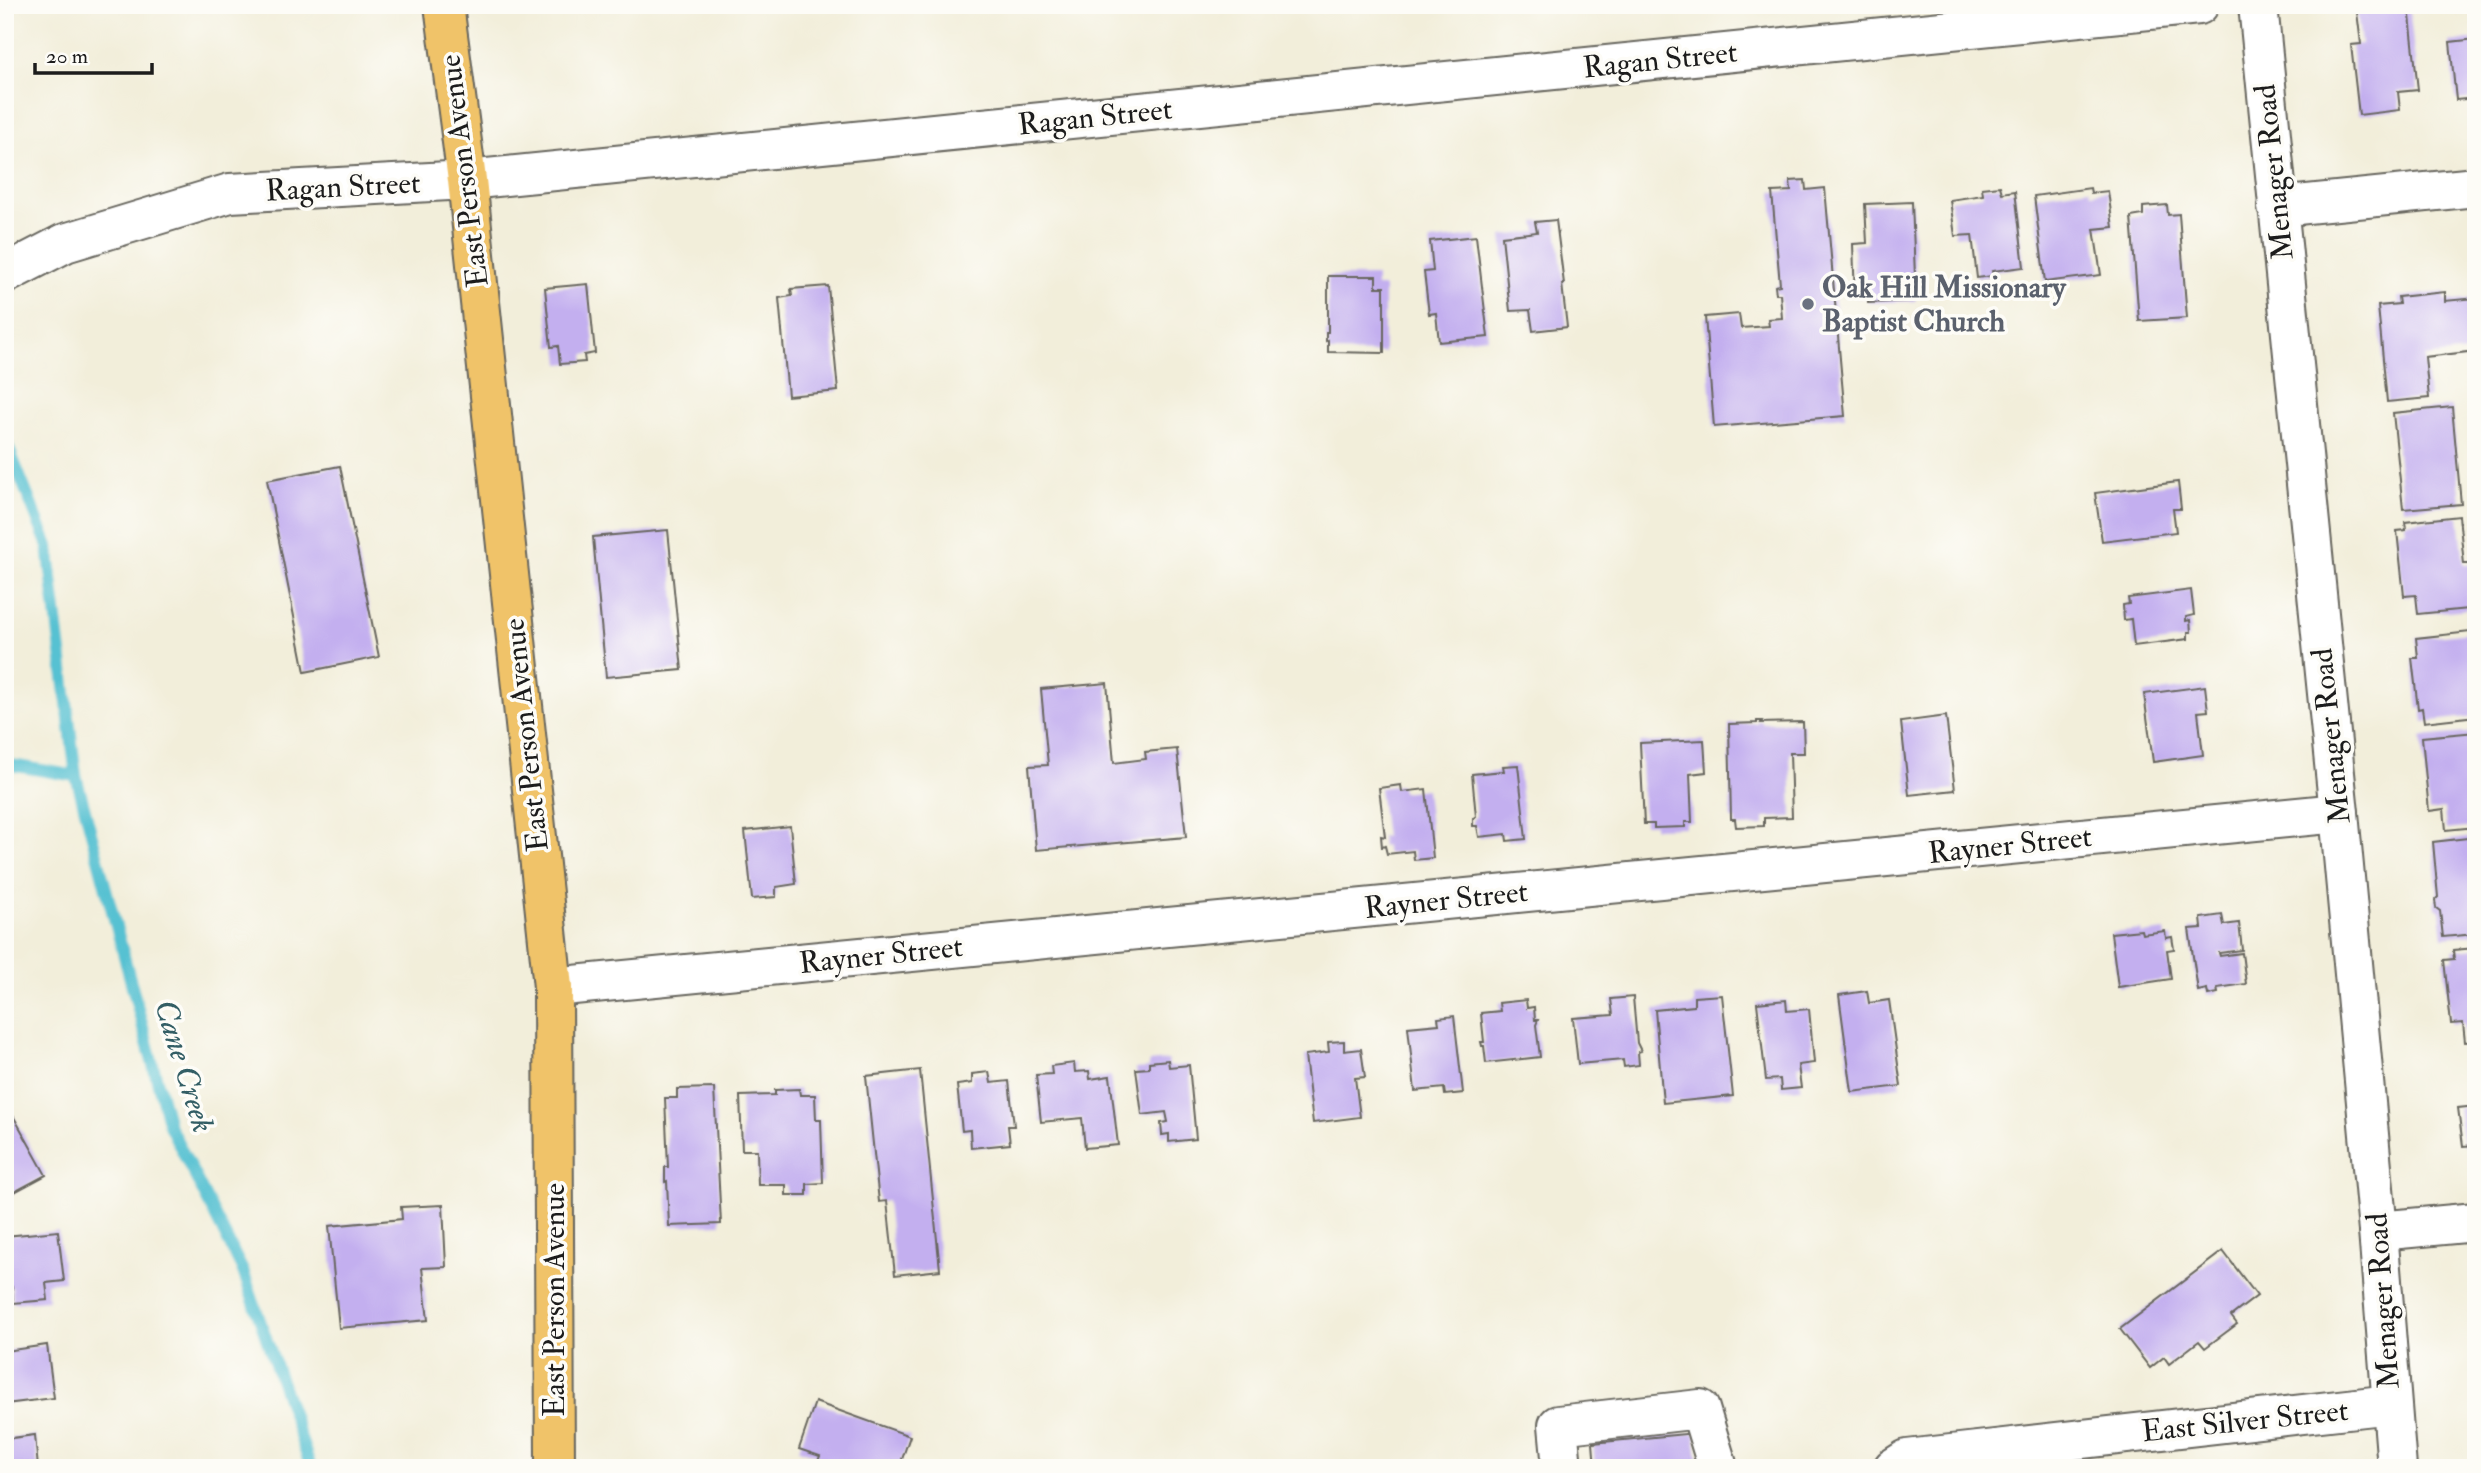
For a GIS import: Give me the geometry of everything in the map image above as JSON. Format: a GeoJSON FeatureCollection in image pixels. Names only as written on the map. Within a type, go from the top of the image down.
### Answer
{"type":"FeatureCollection","features":[{"type":"Feature","properties":{"kind":"main road","name":"East Person Avenue"},"geometry":{"type":"LineString","coordinates":[[444,5],[467,180],[553,987],[555,1468]]}},
{"type":"Feature","properties":{"kind":"street","name":"Ragan Street"},"geometry":{"type":"LineString","coordinates":[[12,271],[65,243],[230,193],[467,180],[2199,5]]}},
{"type":"Feature","properties":{"kind":"street","name":"Menager Road"},"geometry":{"type":"LineString","coordinates":[[2258,5],[2339,813],[2398,1468]]}},
{"type":"Feature","properties":{"kind":"street"},"geometry":{"type":"LineString","coordinates":[[2277,207],[2476,187]]}},
{"type":"Feature","properties":{"kind":"street","name":"Rayner Street"},"geometry":{"type":"LineString","coordinates":[[553,987],[2339,813]]}},
{"type":"Feature","properties":{"kind":"street"},"geometry":{"type":"LineString","coordinates":[[2378,1231],[2476,1222]]}},
{"type":"Feature","properties":{"kind":"street","name":"East Silver Street"},"geometry":{"type":"LineString","coordinates":[[1893,1468],[1907,1459],[2391,1404]]}},
{"type":"Feature","properties":{"kind":"street"},"geometry":{"type":"LineString","coordinates":[[1562,1468],[1559,1425],[1700,1409],[1718,1468]]}},
{"type":"Feature","properties":{"kind":"building"},"geometry":{"type":"Polygon","coordinates":[[[2409,6],[2418,90],[2398,92],[2400,110],[2359,115],[2351,45],[2361,44],[2357,12],[2409,6]]]}},
{"type":"Feature","properties":{"kind":"building"},"geometry":{"type":"Polygon","coordinates":[[[2476,39],[2476,98],[2456,100],[2450,42],[2476,39]]]}},
{"type":"Feature","properties":{"kind":"building","name":"Oak Hill Missionary Baptist Church"},"geometry":{"type":"Polygon","coordinates":[[[1805,180],[1806,190],[1825,188],[1845,416],[1714,427],[1705,317],[1739,314],[1741,328],[1769,326],[1768,319],[1782,318],[1780,294],[1776,294],[1775,286],[1780,285],[1772,192],[1791,191],[1790,181],[1805,180]]]}},
{"type":"Feature","properties":{"kind":"building"},"geometry":{"type":"Polygon","coordinates":[[[2000,186],[2002,193],[2015,191],[2024,267],[1992,271],[1993,276],[1977,278],[1972,235],[1955,236],[1950,200],[1983,195],[1982,188],[2000,186]]]}},
{"type":"Feature","properties":{"kind":"building"},"geometry":{"type":"Polygon","coordinates":[[[2090,188],[2091,193],[2108,191],[2113,227],[2094,229],[2101,275],[2045,282],[2034,196],[2090,188]]]}},
{"type":"Feature","properties":{"kind":"building"},"geometry":{"type":"Polygon","coordinates":[[[1912,202],[1916,301],[1868,303],[1868,297],[1855,298],[1853,244],[1867,243],[1865,204],[1912,202]]]}},
{"type":"Feature","properties":{"kind":"building"},"geometry":{"type":"Polygon","coordinates":[[[2167,205],[2168,215],[2179,214],[2187,318],[2139,321],[2131,217],[2143,215],[2143,207],[2167,205]]]}},
{"type":"Feature","properties":{"kind":"building"},"geometry":{"type":"Polygon","coordinates":[[[1556,220],[1567,327],[1533,331],[1530,310],[1510,311],[1502,236],[1537,232],[1535,222],[1556,220]]]}},
{"type":"Feature","properties":{"kind":"building"},"geometry":{"type":"Polygon","coordinates":[[[1476,236],[1488,337],[1439,342],[1436,313],[1429,314],[1424,272],[1433,271],[1430,241],[1476,236]]]}},
{"type":"Feature","properties":{"kind":"building"},"geometry":{"type":"Polygon","coordinates":[[[1328,276],[1376,276],[1376,287],[1384,287],[1384,353],[1328,352],[1328,276]]]}},
{"type":"Feature","properties":{"kind":"building"},"geometry":{"type":"Polygon","coordinates":[[[588,284],[595,353],[584,355],[585,362],[560,364],[558,346],[551,347],[545,288],[588,284]]]}},
{"type":"Feature","properties":{"kind":"building"},"geometry":{"type":"Polygon","coordinates":[[[828,286],[838,391],[788,396],[779,298],[792,296],[791,289],[828,286]]]}},
{"type":"Feature","properties":{"kind":"building"},"geometry":{"type":"Polygon","coordinates":[[[2445,292],[2445,301],[2476,298],[2476,351],[2425,357],[2429,398],[2387,402],[2378,306],[2399,304],[2398,297],[2445,292]]]}},
{"type":"Feature","properties":{"kind":"building"},"geometry":{"type":"Polygon","coordinates":[[[2452,407],[2461,504],[2403,509],[2393,413],[2452,407]]]}},
{"type":"Feature","properties":{"kind":"building"},"geometry":{"type":"Polygon","coordinates":[[[340,466],[379,657],[305,672],[267,480],[340,466]]]}},
{"type":"Feature","properties":{"kind":"building"},"geometry":{"type":"Polygon","coordinates":[[[2178,482],[2181,509],[2173,509],[2176,532],[2102,541],[2095,493],[2178,482]]]}},
{"type":"Feature","properties":{"kind":"building"},"geometry":{"type":"Polygon","coordinates":[[[2459,516],[2464,564],[2474,564],[2476,590],[2467,591],[2468,609],[2418,614],[2416,595],[2404,596],[2397,531],[2406,530],[2405,522],[2459,516]]]}},
{"type":"Feature","properties":{"kind":"building"},"geometry":{"type":"Polygon","coordinates":[[[668,530],[682,670],[606,677],[593,537],[668,530]]]}},
{"type":"Feature","properties":{"kind":"building"},"geometry":{"type":"Polygon","coordinates":[[[2191,590],[2194,615],[2186,617],[2186,621],[2190,620],[2191,632],[2188,632],[2188,639],[2134,646],[2131,619],[2124,620],[2123,605],[2129,604],[2128,598],[2191,590]]]}},
{"type":"Feature","properties":{"kind":"building"},"geometry":{"type":"Polygon","coordinates":[[[2470,632],[2476,669],[2476,716],[2424,722],[2422,708],[2418,709],[2412,658],[2418,658],[2416,638],[2470,632]]]}},
{"type":"Feature","properties":{"kind":"building"},"geometry":{"type":"Polygon","coordinates":[[[1107,683],[1114,763],[1146,759],[1145,752],[1177,749],[1186,837],[1036,850],[1029,766],[1048,765],[1041,689],[1107,683]]]}},
{"type":"Feature","properties":{"kind":"building"},"geometry":{"type":"Polygon","coordinates":[[[2205,686],[2208,711],[2198,712],[2203,755],[2153,762],[2144,694],[2205,686]]]}},
{"type":"Feature","properties":{"kind":"building"},"geometry":{"type":"Polygon","coordinates":[[[1946,716],[1955,790],[1909,795],[1901,722],[1946,716]]]}},
{"type":"Feature","properties":{"kind":"building"},"geometry":{"type":"Polygon","coordinates":[[[1757,721],[1803,722],[1804,753],[1790,753],[1792,817],[1764,818],[1764,826],[1736,827],[1735,819],[1731,819],[1729,724],[1757,721]]]}},
{"type":"Feature","properties":{"kind":"building"},"geometry":{"type":"Polygon","coordinates":[[[2476,732],[2476,827],[2446,830],[2444,809],[2429,811],[2422,737],[2476,732]]]}},
{"type":"Feature","properties":{"kind":"building"},"geometry":{"type":"Polygon","coordinates":[[[1704,740],[1706,772],[1690,774],[1692,822],[1685,822],[1685,827],[1654,828],[1654,824],[1644,824],[1640,743],[1704,740]]]}},
{"type":"Feature","properties":{"kind":"building"},"geometry":{"type":"Polygon","coordinates":[[[1518,765],[1526,839],[1507,841],[1506,834],[1479,837],[1477,826],[1473,826],[1473,818],[1476,817],[1472,774],[1504,771],[1503,766],[1518,765]]]}},
{"type":"Feature","properties":{"kind":"building"},"geometry":{"type":"Polygon","coordinates":[[[1401,785],[1402,792],[1426,789],[1433,858],[1414,860],[1413,851],[1387,854],[1385,846],[1382,847],[1381,836],[1385,837],[1379,788],[1401,785]]]}},
{"type":"Feature","properties":{"kind":"building"},"geometry":{"type":"Polygon","coordinates":[[[790,826],[796,884],[776,887],[776,897],[752,899],[745,831],[790,826]]]}},
{"type":"Feature","properties":{"kind":"building"},"geometry":{"type":"Polygon","coordinates":[[[2476,837],[2476,934],[2443,937],[2440,911],[2436,908],[2435,900],[2438,897],[2433,842],[2476,837]]]}},
{"type":"Feature","properties":{"kind":"building"},"geometry":{"type":"Polygon","coordinates":[[[2222,915],[2224,925],[2239,923],[2242,950],[2219,953],[2220,956],[2242,953],[2246,984],[2217,988],[2218,993],[2208,995],[2207,989],[2198,991],[2189,929],[2202,928],[2201,918],[2222,915]]]}},
{"type":"Feature","properties":{"kind":"building"},"geometry":{"type":"Polygon","coordinates":[[[2141,930],[2142,934],[2165,931],[2166,938],[2172,937],[2174,949],[2167,950],[2171,979],[2118,987],[2111,933],[2141,930]]]}},
{"type":"Feature","properties":{"kind":"building"},"geometry":{"type":"Polygon","coordinates":[[[2476,948],[2476,1041],[2465,1042],[2463,1023],[2451,1024],[2444,960],[2454,959],[2453,950],[2476,948]]]}},
{"type":"Feature","properties":{"kind":"building"},"geometry":{"type":"Polygon","coordinates":[[[1867,991],[1869,1003],[1889,1000],[1901,1086],[1852,1092],[1839,995],[1867,991]]]}},
{"type":"Feature","properties":{"kind":"building"},"geometry":{"type":"Polygon","coordinates":[[[1722,995],[1733,1096],[1663,1103],[1655,1010],[1694,1006],[1694,997],[1722,995]]]}},
{"type":"Feature","properties":{"kind":"building"},"geometry":{"type":"Polygon","coordinates":[[[1633,997],[1637,1043],[1641,1051],[1638,1052],[1639,1065],[1624,1067],[1623,1060],[1578,1064],[1573,1018],[1613,1015],[1611,999],[1633,997]]]}},
{"type":"Feature","properties":{"kind":"building"},"geometry":{"type":"Polygon","coordinates":[[[1526,1000],[1527,1008],[1534,1007],[1535,1020],[1538,1020],[1536,1025],[1540,1057],[1486,1063],[1481,1042],[1484,1042],[1481,1013],[1500,1011],[1499,1003],[1526,1000]]]}},
{"type":"Feature","properties":{"kind":"building"},"geometry":{"type":"Polygon","coordinates":[[[1786,1000],[1787,1011],[1809,1009],[1814,1063],[1798,1065],[1801,1088],[1781,1090],[1780,1079],[1766,1080],[1757,1003],[1786,1000]]]}},
{"type":"Feature","properties":{"kind":"building"},"geometry":{"type":"Polygon","coordinates":[[[1454,1016],[1463,1093],[1445,1095],[1444,1088],[1415,1091],[1408,1027],[1439,1024],[1438,1018],[1454,1016]]]}},
{"type":"Feature","properties":{"kind":"building"},"geometry":{"type":"Polygon","coordinates":[[[1344,1041],[1344,1051],[1361,1049],[1365,1077],[1355,1078],[1360,1117],[1313,1123],[1305,1055],[1329,1052],[1328,1042],[1344,1041]]]}},
{"type":"Feature","properties":{"kind":"building"},"geometry":{"type":"Polygon","coordinates":[[[1168,1060],[1169,1067],[1189,1065],[1196,1139],[1169,1142],[1169,1134],[1162,1135],[1161,1123],[1168,1122],[1166,1112],[1142,1115],[1136,1069],[1149,1068],[1149,1062],[1168,1060]]]}},
{"type":"Feature","properties":{"kind":"building"},"geometry":{"type":"Polygon","coordinates":[[[1074,1063],[1075,1072],[1089,1071],[1090,1079],[1110,1076],[1118,1145],[1085,1148],[1082,1118],[1041,1122],[1036,1075],[1052,1074],[1051,1066],[1074,1063]]]}},
{"type":"Feature","properties":{"kind":"building"},"geometry":{"type":"Polygon","coordinates":[[[920,1070],[940,1270],[895,1275],[887,1201],[879,1202],[866,1076],[920,1070]]]}},
{"type":"Feature","properties":{"kind":"building"},"geometry":{"type":"Polygon","coordinates":[[[989,1072],[991,1083],[1009,1081],[1014,1126],[1008,1126],[1010,1144],[971,1148],[970,1130],[962,1131],[957,1085],[972,1083],[972,1074],[989,1072]]]}},
{"type":"Feature","properties":{"kind":"building"},"geometry":{"type":"Polygon","coordinates":[[[714,1088],[721,1224],[669,1226],[667,1181],[665,1182],[665,1167],[668,1167],[665,1098],[677,1098],[677,1089],[714,1088]]]}},
{"type":"Feature","properties":{"kind":"building"},"geometry":{"type":"Polygon","coordinates":[[[799,1089],[800,1095],[815,1095],[816,1120],[821,1120],[823,1183],[807,1184],[807,1195],[786,1195],[786,1185],[758,1185],[757,1150],[742,1150],[740,1096],[775,1095],[775,1090],[799,1089]]]}},
{"type":"Feature","properties":{"kind":"building"},"geometry":{"type":"Polygon","coordinates":[[[5,1101],[46,1175],[5,1197],[5,1101]]]}},
{"type":"Feature","properties":{"kind":"building"},"geometry":{"type":"Polygon","coordinates":[[[2476,1106],[2476,1145],[2463,1146],[2458,1108],[2476,1106]]]}},
{"type":"Feature","properties":{"kind":"building"},"geometry":{"type":"Polygon","coordinates":[[[443,1205],[446,1267],[422,1268],[428,1320],[339,1328],[329,1226],[402,1219],[401,1207],[443,1205]]]}},
{"type":"Feature","properties":{"kind":"building"},"geometry":{"type":"Polygon","coordinates":[[[58,1231],[64,1281],[46,1283],[48,1300],[13,1303],[12,1287],[5,1288],[5,1236],[58,1231]]]}},
{"type":"Feature","properties":{"kind":"building"},"geometry":{"type":"Polygon","coordinates":[[[2223,1251],[2257,1296],[2231,1316],[2237,1324],[2205,1348],[2199,1341],[2169,1364],[2164,1357],[2150,1368],[2120,1329],[2223,1251]]]}},
{"type":"Feature","properties":{"kind":"building"},"geometry":{"type":"Polygon","coordinates":[[[47,1345],[54,1398],[5,1404],[5,1351],[47,1345]]]}},
{"type":"Feature","properties":{"kind":"building"},"geometry":{"type":"Polygon","coordinates":[[[815,1402],[910,1436],[899,1468],[816,1466],[820,1456],[799,1449],[815,1402]]]}},
{"type":"Feature","properties":{"kind":"building"},"geometry":{"type":"Polygon","coordinates":[[[1695,1433],[1699,1468],[1595,1468],[1593,1443],[1695,1433]]]}},
{"type":"Feature","properties":{"kind":"building"},"geometry":{"type":"Polygon","coordinates":[[[35,1435],[38,1468],[5,1468],[5,1439],[35,1435]]]}},
{"type":"Feature","properties":{"kind":"waterway"},"geometry":{"type":"LineString","coordinates":[[5,439],[48,546],[76,776]]}},
{"type":"Feature","properties":{"kind":"waterway","name":"Cane Creek"},"geometry":{"type":"LineString","coordinates":[[5,764],[76,776],[169,1125],[243,1271],[311,1468]]}},
{"type":"Feature","properties":{"kind":"place","name":"Oak Hill Missionary Baptist Church"},"geometry":{"type":"Point","coordinates":[1808,304]}}]}
